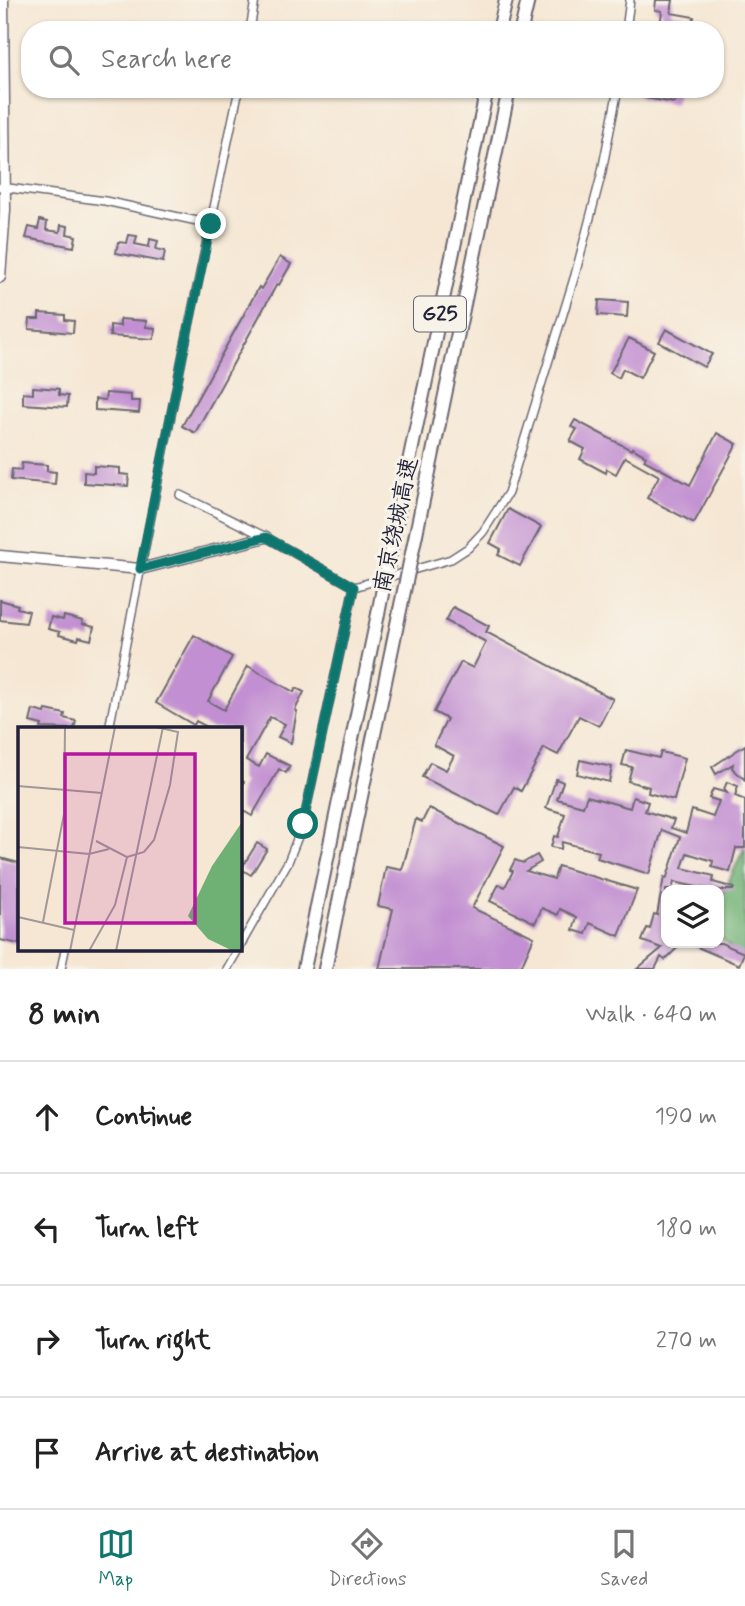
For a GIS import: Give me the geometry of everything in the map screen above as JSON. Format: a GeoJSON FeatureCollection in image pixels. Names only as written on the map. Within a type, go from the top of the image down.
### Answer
{"type":"FeatureCollection","features":[{"type":"Feature","properties":{"kind":"highway"},"geometry":{"type":"LineString","coordinates":[[501,21],[506,0]]}},
{"type":"Feature","properties":{"kind":"highway"},"geometry":{"type":"LineString","coordinates":[[524,21],[528,0]]}},
{"type":"Feature","properties":{"kind":"highway","name":"南京绕城高速"},"geometry":{"type":"LineString","coordinates":[[304,969],[485,98]]}},
{"type":"Feature","properties":{"kind":"highway","name":"南京绕城高速"},"geometry":{"type":"LineString","coordinates":[[325,969],[507,98]]}},
{"type":"Feature","properties":{"kind":"street"},"geometry":{"type":"LineString","coordinates":[[0,277],[3,0]]}},
{"type":"Feature","properties":{"kind":"street"},"geometry":{"type":"LineString","coordinates":[[252,21],[255,0]]}},
{"type":"Feature","properties":{"kind":"street"},"geometry":{"type":"LineString","coordinates":[[627,21],[630,0]]}},
{"type":"Feature","properties":{"kind":"street"},"geometry":{"type":"LineString","coordinates":[[109,727],[237,98]]}},
{"type":"Feature","properties":{"kind":"street"},"geometry":{"type":"LineString","coordinates":[[180,495],[266,537],[354,587],[451,559],[468,548],[483,532],[508,493],[544,383],[581,250],[601,176],[616,98]]}},
{"type":"Feature","properties":{"kind":"street"},"geometry":{"type":"LineString","coordinates":[[2,187],[105,201],[211,224]]}},
{"type":"Feature","properties":{"kind":"street"},"geometry":{"type":"LineString","coordinates":[[0,556],[140,569],[266,537]]}},
{"type":"Feature","properties":{"kind":"street"},"geometry":{"type":"LineString","coordinates":[[242,943],[288,862],[303,824],[354,587]]}},
{"type":"Feature","properties":{"kind":"street"},"geometry":{"type":"LineString","coordinates":[[61,969],[65,951]]}},
{"type":"Feature","properties":{"kind":"street"},"geometry":{"type":"LineString","coordinates":[[227,969],[237,951]]}},
{"type":"Feature","properties":{"kind":"green space"},"geometry":{"type":"Polygon","coordinates":[[[745,846],[745,960],[724,941],[724,891],[745,846]]]}},
{"type":"Feature","properties":{"kind":"building"},"geometry":{"type":"Polygon","coordinates":[[[656,0],[673,0],[671,13],[694,17],[693,21],[661,21],[662,11],[655,10],[656,0]]]}},
{"type":"Feature","properties":{"kind":"building"},"geometry":{"type":"Polygon","coordinates":[[[645,98],[676,98],[675,103],[645,98]]]}},
{"type":"Feature","properties":{"kind":"building"},"geometry":{"type":"Polygon","coordinates":[[[40,220],[47,222],[46,230],[60,232],[61,225],[68,226],[67,234],[76,236],[74,247],[26,238],[29,227],[38,229],[40,220]]]}},
{"type":"Feature","properties":{"kind":"building"},"geometry":{"type":"Polygon","coordinates":[[[129,235],[137,236],[135,244],[149,247],[150,239],[158,241],[156,249],[165,251],[163,262],[116,253],[118,242],[127,243],[129,235]]]}},
{"type":"Feature","properties":{"kind":"building"},"geometry":{"type":"Polygon","coordinates":[[[280,257],[291,264],[279,285],[277,284],[195,433],[182,426],[259,287],[261,289],[280,257]]]}},
{"type":"Feature","properties":{"kind":"building"},"geometry":{"type":"Polygon","coordinates":[[[599,300],[628,302],[627,317],[598,315],[599,300]]]}},
{"type":"Feature","properties":{"kind":"building"},"geometry":{"type":"Polygon","coordinates":[[[39,313],[65,315],[65,320],[74,321],[73,333],[29,329],[30,319],[39,319],[39,313]]]}},
{"type":"Feature","properties":{"kind":"building"},"geometry":{"type":"Polygon","coordinates":[[[120,319],[146,321],[146,327],[155,328],[154,339],[110,336],[110,325],[120,326],[120,319]]]}},
{"type":"Feature","properties":{"kind":"building"},"geometry":{"type":"Polygon","coordinates":[[[666,329],[712,354],[704,367],[659,342],[666,329]]]}},
{"type":"Feature","properties":{"kind":"building"},"geometry":{"type":"Polygon","coordinates":[[[629,338],[654,351],[640,378],[623,369],[619,378],[610,373],[629,338]]]}},
{"type":"Feature","properties":{"kind":"building"},"geometry":{"type":"Polygon","coordinates":[[[33,387],[59,389],[59,395],[68,396],[67,407],[23,404],[23,393],[33,394],[33,387]]]}},
{"type":"Feature","properties":{"kind":"building"},"geometry":{"type":"Polygon","coordinates":[[[106,393],[131,395],[131,401],[140,401],[139,413],[95,410],[95,399],[105,400],[106,393]]]}},
{"type":"Feature","properties":{"kind":"building"},"geometry":{"type":"Polygon","coordinates":[[[575,420],[631,450],[632,448],[646,456],[644,460],[690,485],[717,433],[737,444],[694,523],[647,498],[659,476],[625,457],[616,474],[607,469],[606,473],[580,459],[585,449],[570,441],[577,429],[571,427],[575,420]]]}},
{"type":"Feature","properties":{"kind":"building"},"geometry":{"type":"Polygon","coordinates":[[[22,463],[47,465],[47,471],[56,472],[55,484],[11,480],[12,469],[21,470],[22,463]]]}},
{"type":"Feature","properties":{"kind":"building"},"geometry":{"type":"Polygon","coordinates":[[[94,466],[120,468],[120,474],[129,475],[128,486],[84,483],[84,472],[94,473],[94,466]]]}},
{"type":"Feature","properties":{"kind":"building"},"geometry":{"type":"Polygon","coordinates":[[[508,509],[541,527],[520,566],[498,555],[501,549],[490,543],[508,509]]]}},
{"type":"Feature","properties":{"kind":"building"},"geometry":{"type":"Polygon","coordinates":[[[0,600],[29,611],[26,623],[0,620],[0,600]]]}},
{"type":"Feature","properties":{"kind":"building"},"geometry":{"type":"Polygon","coordinates":[[[453,607],[489,626],[486,632],[613,699],[599,726],[579,716],[558,755],[544,748],[521,791],[514,787],[499,815],[422,777],[430,762],[446,770],[454,756],[434,745],[447,719],[434,712],[461,662],[473,668],[486,642],[446,621],[453,607]]]}},
{"type":"Feature","properties":{"kind":"building"},"geometry":{"type":"Polygon","coordinates":[[[64,616],[94,627],[91,640],[79,637],[78,640],[48,629],[51,617],[63,620],[64,616]]]}},
{"type":"Feature","properties":{"kind":"building"},"geometry":{"type":"Polygon","coordinates":[[[194,635],[232,657],[208,701],[224,710],[248,666],[294,692],[296,688],[304,692],[295,710],[297,711],[291,743],[278,737],[285,724],[270,717],[246,760],[259,767],[266,754],[290,766],[286,773],[279,769],[252,816],[242,810],[242,727],[207,727],[196,721],[194,725],[156,703],[194,635]]]}},
{"type":"Feature","properties":{"kind":"building"},"geometry":{"type":"Polygon","coordinates":[[[33,710],[65,714],[64,718],[76,721],[74,727],[41,727],[30,722],[33,710]]]}},
{"type":"Feature","properties":{"kind":"building"},"geometry":{"type":"Polygon","coordinates":[[[745,745],[745,780],[732,768],[733,764],[716,774],[712,767],[745,745]]]}},
{"type":"Feature","properties":{"kind":"building"},"geometry":{"type":"Polygon","coordinates":[[[626,750],[659,758],[661,752],[685,758],[674,800],[648,793],[649,787],[628,781],[632,767],[622,765],[626,750]]]}},
{"type":"Feature","properties":{"kind":"building"},"geometry":{"type":"Polygon","coordinates":[[[580,760],[612,767],[609,782],[577,774],[580,760]]]}},
{"type":"Feature","properties":{"kind":"building"},"geometry":{"type":"Polygon","coordinates":[[[556,779],[563,782],[557,799],[583,806],[587,796],[630,808],[633,797],[648,802],[645,811],[674,820],[671,828],[686,833],[692,810],[713,817],[719,801],[709,798],[713,789],[727,793],[724,789],[727,782],[738,786],[735,796],[745,800],[745,848],[736,848],[730,872],[712,867],[713,861],[687,853],[682,868],[714,876],[713,882],[724,885],[688,885],[674,882],[673,885],[663,885],[680,837],[662,830],[649,874],[597,858],[599,852],[562,842],[561,849],[551,847],[554,836],[558,837],[565,814],[546,808],[556,779]]]}},
{"type":"Feature","properties":{"kind":"building"},"geometry":{"type":"Polygon","coordinates":[[[429,808],[504,846],[472,908],[534,937],[520,969],[379,969],[393,909],[378,906],[386,867],[402,870],[416,819],[422,822],[429,808]]]}},
{"type":"Feature","properties":{"kind":"building"},"geometry":{"type":"Polygon","coordinates":[[[257,843],[267,849],[251,875],[242,867],[257,843]]]}},
{"type":"Feature","properties":{"kind":"building"},"geometry":{"type":"Polygon","coordinates":[[[537,855],[541,862],[526,871],[554,879],[558,866],[637,890],[619,936],[590,923],[586,934],[573,930],[577,917],[560,909],[558,915],[542,908],[535,923],[490,901],[499,884],[505,887],[515,860],[523,863],[537,855]]]}},
{"type":"Feature","properties":{"kind":"building"},"geometry":{"type":"Polygon","coordinates":[[[0,858],[18,863],[18,944],[0,940],[0,858]]]}},
{"type":"Feature","properties":{"kind":"building"},"geometry":{"type":"Polygon","coordinates":[[[724,885],[734,888],[724,890],[724,885]]]}},
{"type":"Feature","properties":{"kind":"building"},"geometry":{"type":"Polygon","coordinates":[[[661,893],[661,948],[642,941],[647,928],[650,929],[654,914],[657,915],[661,893]]]}},
{"type":"Feature","properties":{"kind":"building"},"geometry":{"type":"Polygon","coordinates":[[[724,944],[744,953],[739,965],[700,948],[724,948],[724,944]]]}},
{"type":"Feature","properties":{"kind":"building"},"geometry":{"type":"Polygon","coordinates":[[[662,948],[677,948],[665,960],[661,957],[655,969],[637,969],[662,948]]]}},
{"type":"Feature","properties":{"kind":"route"},"geometry":{"type":"LineString","coordinates":[[211,224],[140,569],[266,537],[354,587],[303,824]]}}]}
